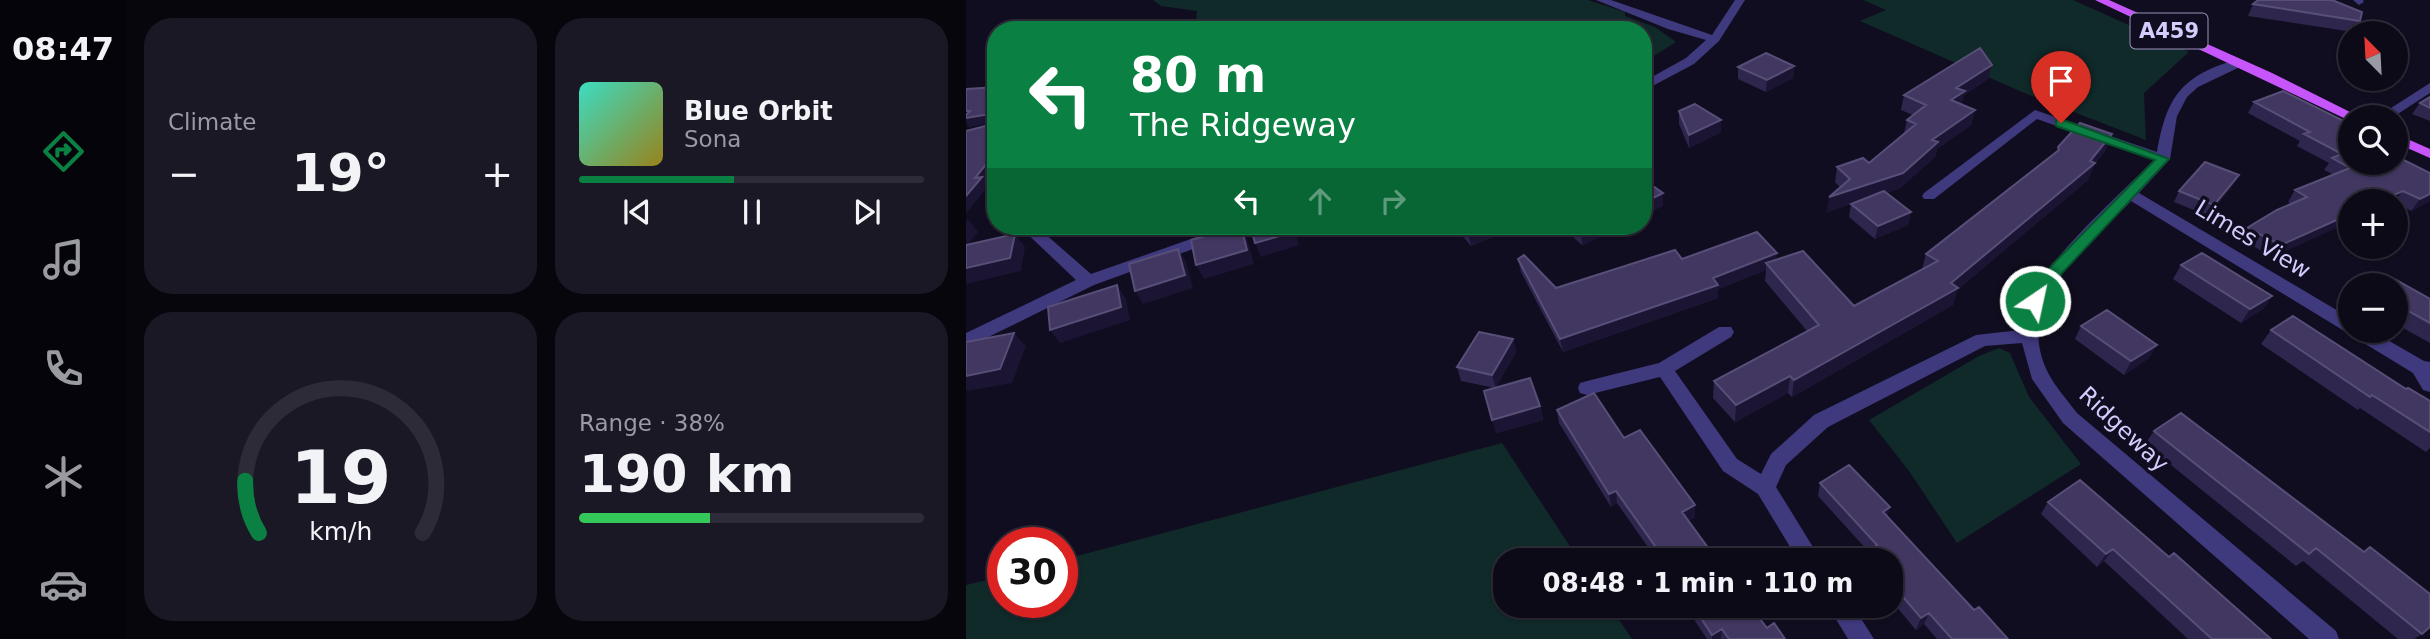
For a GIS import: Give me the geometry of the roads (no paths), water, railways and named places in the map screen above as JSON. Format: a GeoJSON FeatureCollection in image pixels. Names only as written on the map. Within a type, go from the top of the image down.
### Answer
{"type":"FeatureCollection","features":[{"type":"Feature","properties":{"kind":"main road","name":"A459"},"geometry":{"type":"LineString","coordinates":[[2100,0],[2338,110]]}},
{"type":"Feature","properties":{"kind":"main road"},"geometry":{"type":"LineString","coordinates":[[2408,144],[2430,154]]}},
{"type":"Feature","properties":{"kind":"street"},"geometry":{"type":"LineString","coordinates":[[1601,0],[1658,19],[1682,32],[1715,39]]}},
{"type":"Feature","properties":{"kind":"street"},"geometry":{"type":"LineString","coordinates":[[1652,82],[1690,61],[1715,39],[1740,0]]}},
{"type":"Feature","properties":{"kind":"street"},"geometry":{"type":"LineString","coordinates":[[1929,196],[2035,114],[2163,159],[2174,105],[2194,85],[2238,63]]}},
{"type":"Feature","properties":{"kind":"street"},"geometry":{"type":"LineString","coordinates":[[2402,105],[2430,87]]}},
{"type":"Feature","properties":{"kind":"street","name":"Ridgeway"},"geometry":{"type":"LineString","coordinates":[[2163,159],[2057,269],[2035,301],[2028,336],[2041,379],[2070,418],[2327,639]]}},
{"type":"Feature","properties":{"kind":"street","name":"Limes View"},"geometry":{"type":"LineString","coordinates":[[2130,194],[2338,319]]}},
{"type":"Feature","properties":{"kind":"street"},"geometry":{"type":"LineString","coordinates":[[1037,235],[1088,281]]}},
{"type":"Feature","properties":{"kind":"street"},"geometry":{"type":"LineString","coordinates":[[966,341],[1088,281],[1218,235]]}},
{"type":"Feature","properties":{"kind":"street"},"geometry":{"type":"LineString","coordinates":[[1587,388],[1664,369],[1725,332]]}},
{"type":"Feature","properties":{"kind":"street"},"geometry":{"type":"LineString","coordinates":[[1765,488],[1777,460],[1821,421],[1982,340],[2028,336]]}},
{"type":"Feature","properties":{"kind":"street"},"geometry":{"type":"LineString","coordinates":[[2379,343],[2425,369],[2430,385]]}},
{"type":"Feature","properties":{"kind":"street"},"geometry":{"type":"LineString","coordinates":[[1664,369],[1730,465],[1765,488],[1802,548]]}},
{"type":"Feature","properties":{"kind":"street"},"geometry":{"type":"LineString","coordinates":[[1848,618],[1862,639]]}}]}
